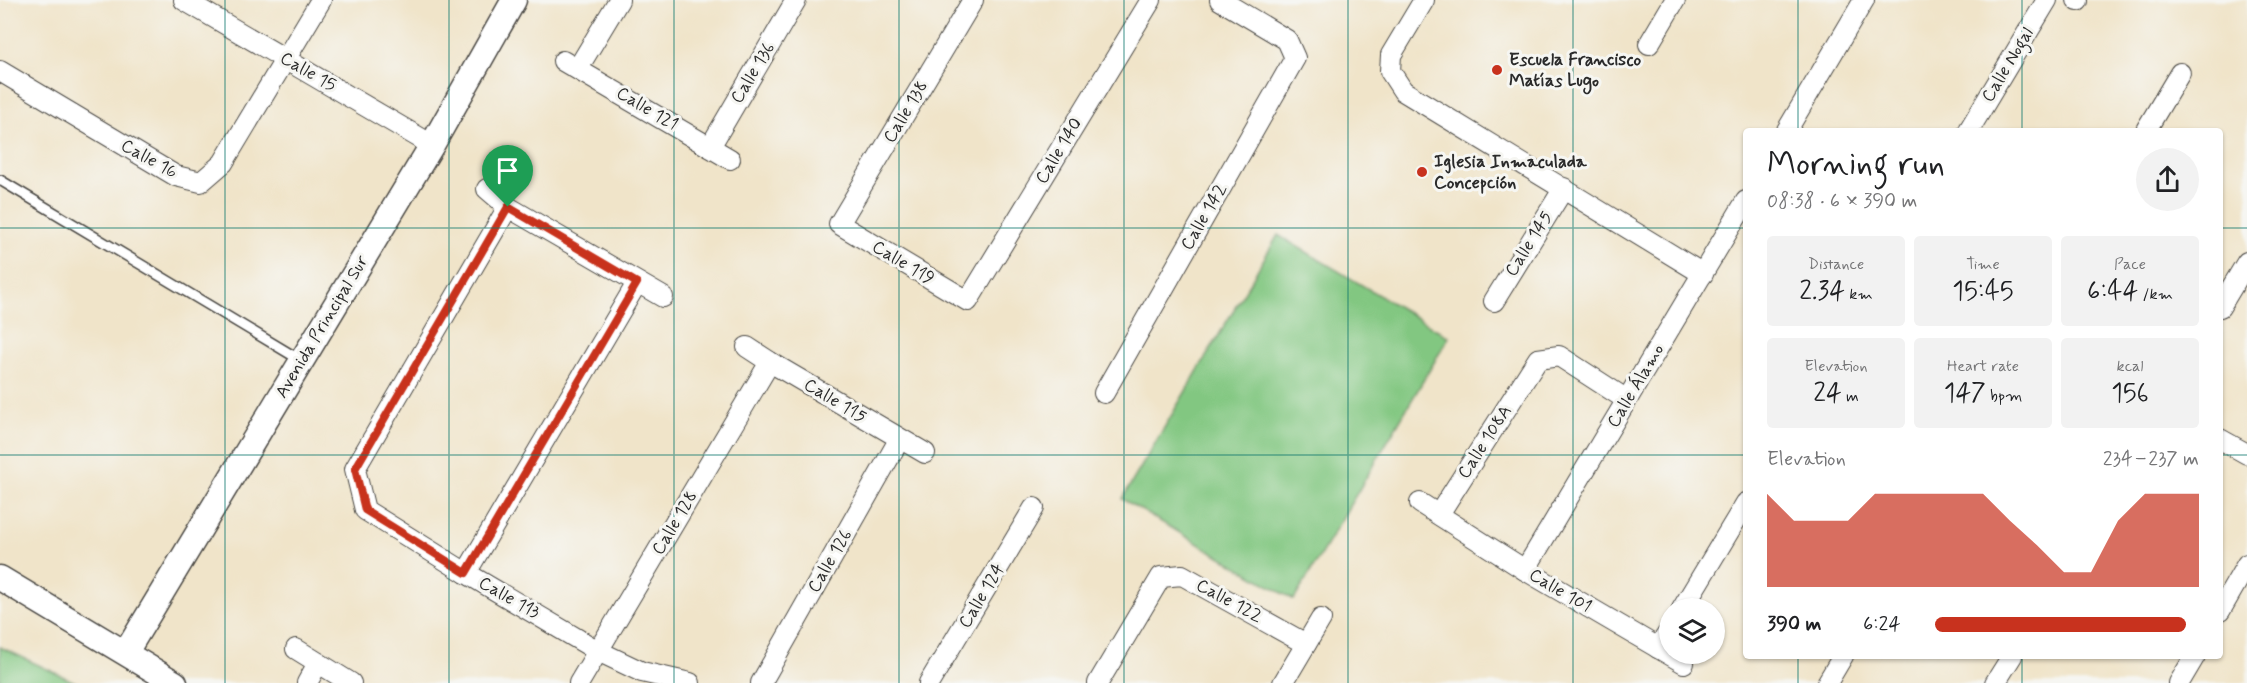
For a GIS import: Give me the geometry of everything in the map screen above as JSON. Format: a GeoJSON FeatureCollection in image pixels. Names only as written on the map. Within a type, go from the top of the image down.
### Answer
{"type":"FeatureCollection","features":[{"type":"Feature","properties":{"kind":"street","name":"Calle 15"},"geometry":{"type":"LineString","coordinates":[[184,0],[432,145]]}},
{"type":"Feature","properties":{"kind":"street"},"geometry":{"type":"LineString","coordinates":[[286,59],[321,0]]}},
{"type":"Feature","properties":{"kind":"street","name":"Avenida Principal Sur"},"geometry":{"type":"LineString","coordinates":[[126,652],[432,145],[514,0]]}},
{"type":"Feature","properties":{"kind":"street","name":"Calle 121"},"geometry":{"type":"LineString","coordinates":[[619,0],[571,64],[730,159]]}},
{"type":"Feature","properties":{"kind":"street","name":"Calle 136"},"geometry":{"type":"LineString","coordinates":[[710,147],[796,0]]}},
{"type":"Feature","properties":{"kind":"street","name":"Calle 138"},"geometry":{"type":"LineString","coordinates":[[839,224],[973,0]]}},
{"type":"Feature","properties":{"kind":"street","name":"Calle 140"},"geometry":{"type":"LineString","coordinates":[[968,301],[1151,0]]}},
{"type":"Feature","properties":{"kind":"street","name":"Calle 142"},"geometry":{"type":"LineString","coordinates":[[1104,393],[1295,58],[1287,40],[1220,0]]}},
{"type":"Feature","properties":{"kind":"street"},"geometry":{"type":"LineString","coordinates":[[1424,0],[1391,55],[1390,71],[1403,91],[1703,274]]}},
{"type":"Feature","properties":{"kind":"street"},"geometry":{"type":"LineString","coordinates":[[1649,44],[1675,0]]}},
{"type":"Feature","properties":{"kind":"street","name":"Calle Nogal"},"geometry":{"type":"LineString","coordinates":[[1971,128],[2047,0]]}},
{"type":"Feature","properties":{"kind":"street"},"geometry":{"type":"LineString","coordinates":[[1788,128],[1857,2]]}},
{"type":"Feature","properties":{"kind":"street","name":"Calle 16"},"geometry":{"type":"LineString","coordinates":[[0,72],[176,177],[201,182],[223,163],[286,59]]}},
{"type":"Feature","properties":{"kind":"street"},"geometry":{"type":"LineString","coordinates":[[2147,128],[2180,73]]}},
{"type":"Feature","properties":{"kind":"street","name":"Calle 145"},"geometry":{"type":"LineString","coordinates":[[1494,301],[1564,188]]}},
{"type":"Feature","properties":{"kind":"street"},"geometry":{"type":"LineString","coordinates":[[487,189],[508,207],[663,297]]}},
{"type":"Feature","properties":{"kind":"street","name":"Calle Álamo"},"geometry":{"type":"LineString","coordinates":[[1525,570],[1743,206]]}},
{"type":"Feature","properties":{"kind":"street","name":"Calle 113"},"geometry":{"type":"LineString","coordinates":[[508,207],[355,469],[365,510],[598,651],[642,672],[690,683]]}},
{"type":"Feature","properties":{"kind":"street","name":"Calle 119"},"geometry":{"type":"LineString","coordinates":[[839,224],[968,301]]}},
{"type":"Feature","properties":{"kind":"street"},"geometry":{"type":"LineString","coordinates":[[2223,302],[2247,262]]}},
{"type":"Feature","properties":{"kind":"street"},"geometry":{"type":"LineString","coordinates":[[466,573],[637,283]]}},
{"type":"Feature","properties":{"kind":"street","name":"Calle 115"},"geometry":{"type":"LineString","coordinates":[[747,347],[899,440],[925,453]]}},
{"type":"Feature","properties":{"kind":"street","name":"Calle 108A"},"geometry":{"type":"LineString","coordinates":[[1439,514],[1538,359],[1559,356],[1627,400]]}},
{"type":"Feature","properties":{"kind":"street","name":"Calle 128"},"geometry":{"type":"LineString","coordinates":[[579,683],[770,362]]}},
{"type":"Feature","properties":{"kind":"street","name":"Calle 126"},"geometry":{"type":"LineString","coordinates":[[760,683],[899,440]]}},
{"type":"Feature","properties":{"kind":"street"},"geometry":{"type":"LineString","coordinates":[[2223,441],[2247,454]]}},
{"type":"Feature","properties":{"kind":"street"},"geometry":{"type":"LineString","coordinates":[[1420,503],[1439,514]]}},
{"type":"Feature","properties":{"kind":"street","name":"Calle 124"},"geometry":{"type":"LineString","coordinates":[[929,683],[1034,508]]}},
{"type":"Feature","properties":{"kind":"street"},"geometry":{"type":"LineString","coordinates":[[1689,598],[1743,508]]}},
{"type":"Feature","properties":{"kind":"street","name":"Calle 101"},"geometry":{"type":"LineString","coordinates":[[1439,514],[1525,570],[1658,648]]}},
{"type":"Feature","properties":{"kind":"street"},"geometry":{"type":"LineString","coordinates":[[2223,606],[2247,564]]}},
{"type":"Feature","properties":{"kind":"street","name":"Calle 122"},"geometry":{"type":"LineString","coordinates":[[1098,683],[1161,577],[1182,575],[1306,644]]}},
{"type":"Feature","properties":{"kind":"street"},"geometry":{"type":"LineString","coordinates":[[0,578],[175,683]]}},
{"type":"Feature","properties":{"kind":"street"},"geometry":{"type":"LineString","coordinates":[[1283,683],[1321,619]]}},
{"type":"Feature","properties":{"kind":"street"},"geometry":{"type":"LineString","coordinates":[[296,649],[351,683]]}},
{"type":"Feature","properties":{"kind":"street"},"geometry":{"type":"LineString","coordinates":[[1827,683],[1841,659]]}},
{"type":"Feature","properties":{"kind":"street"},"geometry":{"type":"LineString","coordinates":[[1995,683],[2010,659]]}},
{"type":"Feature","properties":{"kind":"street"},"geometry":{"type":"LineString","coordinates":[[2179,683],[2193,659]]}},
{"type":"Feature","properties":{"kind":"street"},"geometry":{"type":"LineString","coordinates":[[307,683],[318,663]]}},
{"type":"Feature","properties":{"kind":"lane"},"geometry":{"type":"LineString","coordinates":[[0,180],[302,361]]}},
{"type":"Feature","properties":{"kind":"green space"},"geometry":{"type":"Polygon","coordinates":[[[1278,235],[1449,337],[1294,600],[1122,499],[1278,235]]]}},
{"type":"Feature","properties":{"kind":"green space"},"geometry":{"type":"Polygon","coordinates":[[[0,647],[77,683],[0,683],[0,647]]]}},
{"type":"Feature","properties":{"kind":"place","name":"Escuela Francisco Matías Lugo"},"geometry":{"type":"Point","coordinates":[1497,70]}},
{"type":"Feature","properties":{"kind":"place","name":"Iglesia Inmaculada Concepción"},"geometry":{"type":"Point","coordinates":[1422,172]}},
{"type":"Feature","properties":{"kind":"route"},"geometry":{"type":"LineString","coordinates":[[508,207],[637,283],[466,573],[365,510],[355,469],[508,207]]}}]}
